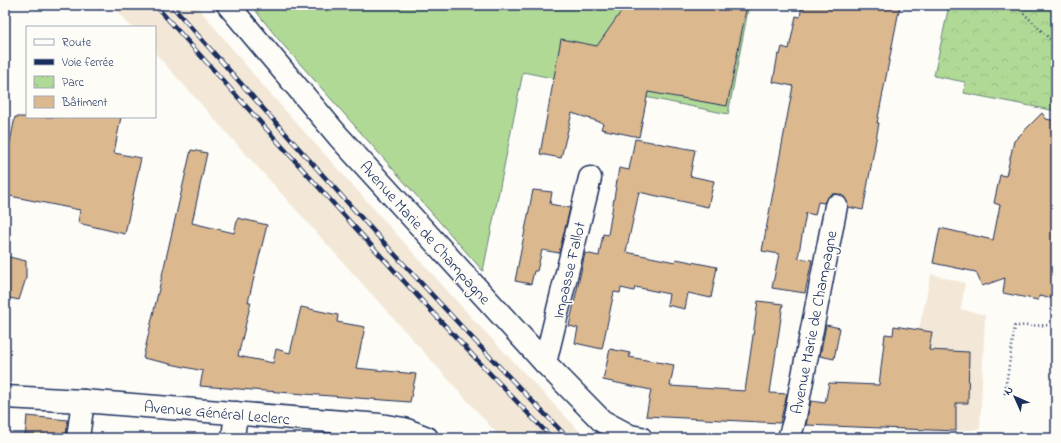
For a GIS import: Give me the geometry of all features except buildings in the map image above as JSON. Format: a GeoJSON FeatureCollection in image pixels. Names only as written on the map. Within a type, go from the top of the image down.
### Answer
{"type":"FeatureCollection","features":[{"type":"Feature","properties":{"kind":"street","name":"Avenue Marie de Champagne"},"geometry":{"type":"LineString","coordinates":[[228,5],[339,137],[545,363],[602,421],[630,436],[641,438]]}},
{"type":"Feature","properties":{"kind":"street","name":"Impasse Fallot"},"geometry":{"type":"LineString","coordinates":[[545,363],[590,178]]}},
{"type":"Feature","properties":{"kind":"street","name":"Avenue Marie de Champagne"},"geometry":{"type":"LineString","coordinates":[[789,438],[836,206]]}},
{"type":"Feature","properties":{"kind":"street","name":"Avenue Général Leclerc"},"geometry":{"type":"LineString","coordinates":[[5,397],[84,401],[380,425],[404,429],[428,438]]}},
{"type":"Feature","properties":{"kind":"street"},"geometry":{"type":"LineString","coordinates":[[78,438],[84,401]]}},
{"type":"Feature","properties":{"kind":"street"},"geometry":{"type":"LineString","coordinates":[[233,438],[236,413]]}},
{"type":"Feature","properties":{"kind":"path"},"geometry":{"type":"LineString","coordinates":[[1015,5],[1056,45]]}},
{"type":"Feature","properties":{"kind":"path"},"geometry":{"type":"LineString","coordinates":[[1004,398],[1015,326],[1056,325]]}},
{"type":"Feature","properties":{"kind":"shaded area"},"geometry":{"type":"Polygon","coordinates":[[[112,5],[196,5],[265,88],[471,317],[586,438],[501,438],[156,54],[156,26],[130,26],[112,5]]]}},
{"type":"Feature","properties":{"kind":"shaded area"},"geometry":{"type":"Polygon","coordinates":[[[931,274],[965,283],[961,309],[985,315],[980,429],[956,431],[900,430],[911,334],[918,334],[931,274]]]}},
{"type":"Feature","properties":{"kind":"green space"},"geometry":{"type":"Polygon","coordinates":[[[251,5],[749,5],[728,114],[523,72],[483,271],[279,40],[251,5]]]}},
{"type":"Feature","properties":{"kind":"green space"},"geometry":{"type":"Polygon","coordinates":[[[949,5],[1056,5],[1056,111],[964,93],[965,82],[934,76],[949,5]]]}},
{"type":"Feature","properties":{"kind":"railway"},"geometry":{"type":"LineString","coordinates":[[155,5],[401,278],[552,438]]}},
{"type":"Feature","properties":{"kind":"railway"},"geometry":{"type":"LineString","coordinates":[[171,5],[416,278],[568,438]]}}]}
